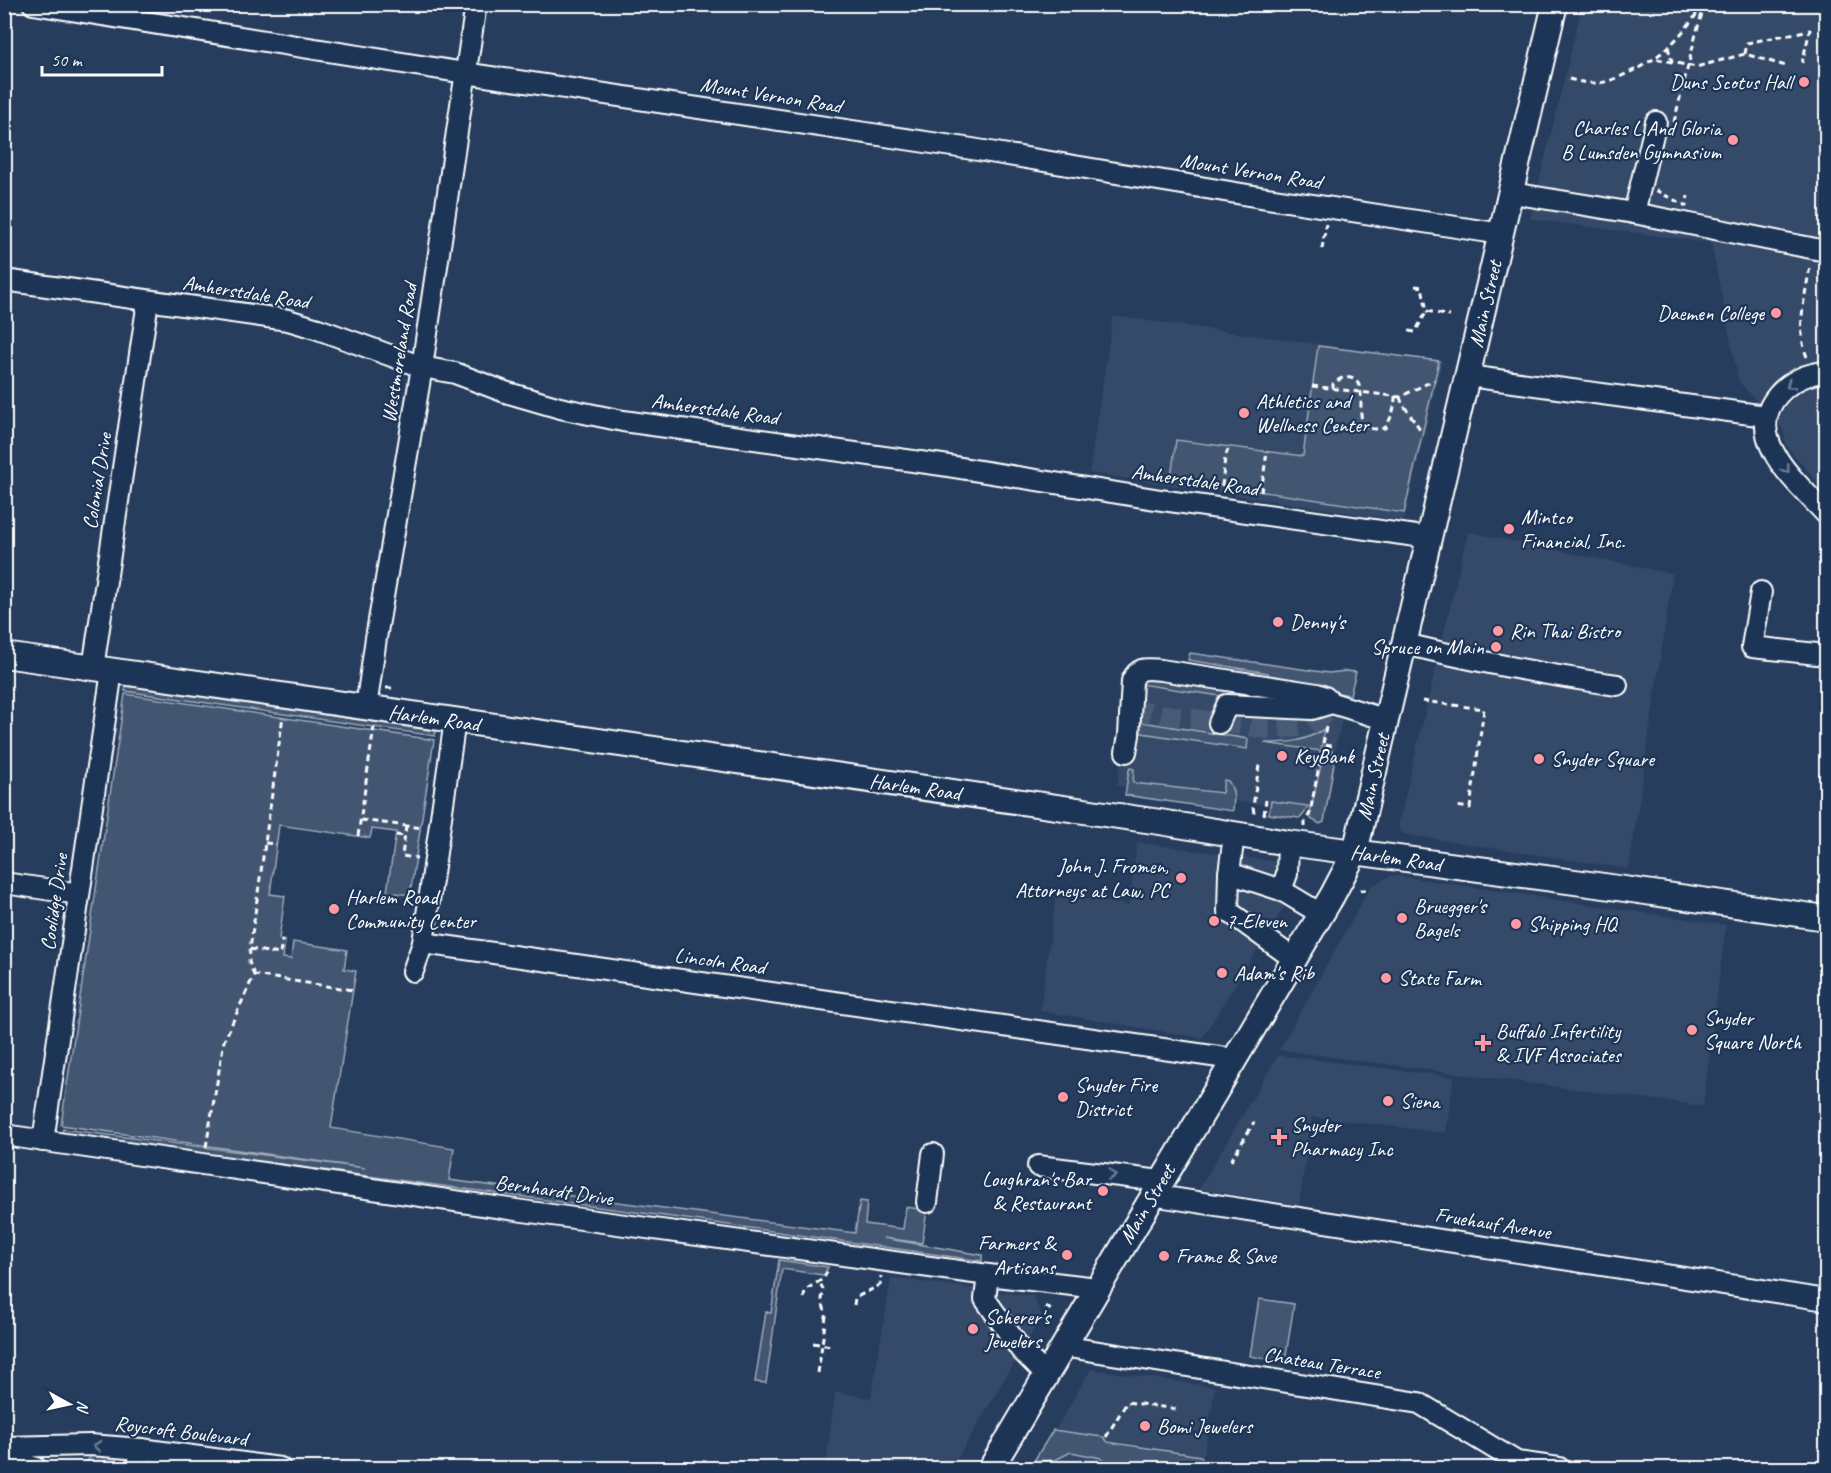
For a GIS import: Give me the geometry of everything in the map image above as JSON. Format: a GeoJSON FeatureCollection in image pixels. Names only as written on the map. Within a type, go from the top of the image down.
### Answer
{"type":"FeatureCollection","features":[{"type":"Feature","properties":{"kind":"main road","name":"Main Street"},"geometry":{"type":"LineString","coordinates":[[991,1468],[1321,914],[1355,852],[1556,4]]}},
{"type":"Feature","properties":{"kind":"main road","name":"Harlem Road"},"geometry":{"type":"LineString","coordinates":[[4,655],[370,715],[454,720],[1158,822],[1288,843],[1827,918]]}},
{"type":"Feature","properties":{"kind":"street","name":"Mount Vernon Road"},"geometry":{"type":"LineString","coordinates":[[33,4],[465,73],[972,149],[1502,234]]}},
{"type":"Feature","properties":{"kind":"street","name":"Westmoreland Road"},"geometry":{"type":"LineString","coordinates":[[370,715],[376,638],[423,367],[476,4]]}},
{"type":"Feature","properties":{"kind":"street"},"geometry":{"type":"LineString","coordinates":[[1634,213],[1665,122]]}},
{"type":"Feature","properties":{"kind":"street"},"geometry":{"type":"LineString","coordinates":[[1512,193],[1634,213],[1820,250]]}},
{"type":"Feature","properties":{"kind":"street","name":"Amherstdale Road"},"geometry":{"type":"LineString","coordinates":[[4,280],[288,320],[318,328],[423,367],[455,374],[505,392],[560,408],[623,421],[942,465],[1161,500],[1430,538]]}},
{"type":"Feature","properties":{"kind":"street","name":"Colonial Drive"},"geometry":{"type":"LineString","coordinates":[[103,670],[148,301]]}},
{"type":"Feature","properties":{"kind":"street"},"geometry":{"type":"LineString","coordinates":[[1827,372],[1813,373],[1800,378],[1780,392],[1772,402],[1766,416],[1765,428],[1767,439],[1776,457],[1795,481],[1827,513]]}},
{"type":"Feature","properties":{"kind":"street"},"geometry":{"type":"LineString","coordinates":[[1468,376],[1766,416]]}},
{"type":"Feature","properties":{"kind":"street"},"geometry":{"type":"LineString","coordinates":[[1761,592],[1752,647],[1827,655]]}},
{"type":"Feature","properties":{"kind":"street"},"geometry":{"type":"LineString","coordinates":[[1405,644],[1533,672],[1617,685]]}},
{"type":"Feature","properties":{"kind":"street"},"geometry":{"type":"LineString","coordinates":[[1126,752],[1132,681],[1135,674],[1142,669],[1302,691],[1387,720]]}},
{"type":"Feature","properties":{"kind":"street","name":"Coolidge Drive"},"geometry":{"type":"LineString","coordinates":[[43,1141],[80,894],[103,670]]}},
{"type":"Feature","properties":{"kind":"street"},"geometry":{"type":"LineString","coordinates":[[1219,723],[1227,705],[1312,709],[1332,703]]}},
{"type":"Feature","properties":{"kind":"street"},"geometry":{"type":"LineString","coordinates":[[413,971],[423,944],[454,720]]}},
{"type":"Feature","properties":{"kind":"street"},"geometry":{"type":"LineString","coordinates":[[1234,834],[1229,873],[1228,911],[1294,959]]}},
{"type":"Feature","properties":{"kind":"street"},"geometry":{"type":"LineString","coordinates":[[1281,890],[1287,874],[1288,843]]}},
{"type":"Feature","properties":{"kind":"street"},"geometry":{"type":"LineString","coordinates":[[1229,873],[1281,890],[1321,914]]}},
{"type":"Feature","properties":{"kind":"street"},"geometry":{"type":"LineString","coordinates":[[4,883],[80,894]]}},
{"type":"Feature","properties":{"kind":"street","name":"Lincoln Road"},"geometry":{"type":"LineString","coordinates":[[423,944],[1233,1059]]}},
{"type":"Feature","properties":{"kind":"street","name":"Bernhardt Drive"},"geometry":{"type":"LineString","coordinates":[[4,1135],[500,1207],[1097,1288]]}},
{"type":"Feature","properties":{"kind":"street"},"geometry":{"type":"LineString","coordinates":[[927,1202],[933,1154]]}},
{"type":"Feature","properties":{"kind":"street","name":"Fruehauf Avenue"},"geometry":{"type":"LineString","coordinates":[[1038,1166],[1156,1188],[1827,1300]]}},
{"type":"Feature","properties":{"kind":"street"},"geometry":{"type":"LineString","coordinates":[[988,1275],[985,1299],[1020,1350],[1046,1375]]}},
{"type":"Feature","properties":{"kind":"street","name":"Chateau Terrace"},"geometry":{"type":"LineString","coordinates":[[1062,1347],[1419,1402],[1516,1465],[1559,1468]]}},
{"type":"Feature","properties":{"kind":"street","name":"Roycroft Boulevard"},"geometry":{"type":"LineString","coordinates":[[4,1448],[90,1445],[141,1449],[280,1468]]}},
{"type":"Feature","properties":{"kind":"street"},"geometry":{"type":"LineString","coordinates":[[138,1468],[141,1449]]}},
{"type":"Feature","properties":{"kind":"street"},"geometry":{"type":"LineString","coordinates":[[4,1456],[36,1468]]}},
{"type":"Feature","properties":{"kind":"path"},"geometry":{"type":"LineString","coordinates":[[1569,80],[1594,84],[1617,78],[1655,59],[1681,34],[1705,4]]}},
{"type":"Feature","properties":{"kind":"path"},"geometry":{"type":"LineString","coordinates":[[1665,122],[1688,66],[1705,4]]}},
{"type":"Feature","properties":{"kind":"path"},"geometry":{"type":"LineString","coordinates":[[1745,54],[1747,43],[1810,30],[1802,63]]}},
{"type":"Feature","properties":{"kind":"path"},"geometry":{"type":"LineString","coordinates":[[1668,47],[1672,62]]}},
{"type":"Feature","properties":{"kind":"path"},"geometry":{"type":"LineString","coordinates":[[1655,59],[1696,67],[1745,54],[1786,66]]}},
{"type":"Feature","properties":{"kind":"path"},"geometry":{"type":"LineString","coordinates":[[1660,180],[1657,191],[1686,206],[1688,196]]}},
{"type":"Feature","properties":{"kind":"path"},"geometry":{"type":"LineString","coordinates":[[1322,249],[1328,207]]}},
{"type":"Feature","properties":{"kind":"path"},"geometry":{"type":"LineString","coordinates":[[1807,357],[1800,333],[1820,250]]}},
{"type":"Feature","properties":{"kind":"path"},"geometry":{"type":"LineString","coordinates":[[1409,331],[1415,332],[1427,311],[1422,287],[1415,286]]}},
{"type":"Feature","properties":{"kind":"path"},"geometry":{"type":"LineString","coordinates":[[1427,311],[1450,316]]}},
{"type":"Feature","properties":{"kind":"path"},"geometry":{"type":"LineString","coordinates":[[1333,389],[1333,384],[1339,379],[1353,379],[1359,385],[1361,392],[1361,419],[1366,426],[1376,429],[1385,428],[1389,422],[1395,409],[1395,396]]}},
{"type":"Feature","properties":{"kind":"path"},"geometry":{"type":"LineString","coordinates":[[1312,386],[1400,397],[1434,380]]}},
{"type":"Feature","properties":{"kind":"path"},"geometry":{"type":"LineString","coordinates":[[1400,397],[1422,432]]}},
{"type":"Feature","properties":{"kind":"path"},"geometry":{"type":"LineString","coordinates":[[1222,486],[1225,457],[1229,447]]}},
{"type":"Feature","properties":{"kind":"path"},"geometry":{"type":"LineString","coordinates":[[1261,492],[1267,452]]}},
{"type":"Feature","properties":{"kind":"path"},"geometry":{"type":"LineString","coordinates":[[386,688],[392,688]]}},
{"type":"Feature","properties":{"kind":"path"},"geometry":{"type":"LineString","coordinates":[[1422,701],[1484,709],[1470,808],[1456,806]]}},
{"type":"Feature","properties":{"kind":"path"},"geometry":{"type":"LineString","coordinates":[[358,836],[370,715]]}},
{"type":"Feature","properties":{"kind":"path"},"geometry":{"type":"LineString","coordinates":[[206,1148],[224,1041],[254,975],[249,962],[250,950],[283,716]]}},
{"type":"Feature","properties":{"kind":"path"},"geometry":{"type":"LineString","coordinates":[[1305,822],[1310,813],[1326,727]]}},
{"type":"Feature","properties":{"kind":"path"},"geometry":{"type":"LineString","coordinates":[[1323,744],[1332,746],[1330,753],[1338,755]]}},
{"type":"Feature","properties":{"kind":"path"},"geometry":{"type":"LineString","coordinates":[[1254,813],[1259,765]]}},
{"type":"Feature","properties":{"kind":"path"},"geometry":{"type":"LineString","coordinates":[[1264,815],[1266,800]]}},
{"type":"Feature","properties":{"kind":"path"},"geometry":{"type":"LineString","coordinates":[[361,819],[423,829]]}},
{"type":"Feature","properties":{"kind":"path"},"geometry":{"type":"LineString","coordinates":[[406,826],[402,856],[418,859]]}},
{"type":"Feature","properties":{"kind":"path"},"geometry":{"type":"LineString","coordinates":[[396,835],[405,836]]}},
{"type":"Feature","properties":{"kind":"path"},"geometry":{"type":"LineString","coordinates":[[265,843],[276,844]]}},
{"type":"Feature","properties":{"kind":"path"},"geometry":{"type":"LineString","coordinates":[[1360,890],[1369,890]]}},
{"type":"Feature","properties":{"kind":"path"},"geometry":{"type":"LineString","coordinates":[[250,950],[280,954],[282,940]]}},
{"type":"Feature","properties":{"kind":"path"},"geometry":{"type":"LineString","coordinates":[[254,975],[353,990]]}},
{"type":"Feature","properties":{"kind":"path"},"geometry":{"type":"LineString","coordinates":[[1230,1161],[1254,1122]]}},
{"type":"Feature","properties":{"kind":"path"},"geometry":{"type":"LineString","coordinates":[[804,1298],[805,1290],[826,1275],[830,1267]]}},
{"type":"Feature","properties":{"kind":"path"},"geometry":{"type":"LineString","coordinates":[[854,1305],[855,1298],[879,1285],[882,1275]]}},
{"type":"Feature","properties":{"kind":"path"},"geometry":{"type":"LineString","coordinates":[[818,1373],[826,1317],[822,1300],[823,1289],[819,1281]]}},
{"type":"Feature","properties":{"kind":"path"},"geometry":{"type":"LineString","coordinates":[[1046,1306],[1052,1311]]}},
{"type":"Feature","properties":{"kind":"path"},"geometry":{"type":"LineString","coordinates":[[813,1343],[831,1346]]}},
{"type":"Feature","properties":{"kind":"path"},"geometry":{"type":"LineString","coordinates":[[1107,1437],[1126,1401],[1176,1409]]}},
{"type":"Feature","properties":{"kind":"shaded area","name":"Daemen College"},"geometry":{"type":"Polygon","coordinates":[[[1582,5],[1826,5],[1826,493],[1786,445],[1783,429],[1739,382],[1711,243],[1530,219],[1582,5]]]}},
{"type":"Feature","properties":{"kind":"shaded area"},"geometry":{"type":"Polygon","coordinates":[[[1113,316],[1442,361],[1404,521],[1089,473],[1113,316]]]}},
{"type":"Feature","properties":{"kind":"shaded area"},"geometry":{"type":"Polygon","coordinates":[[[1318,346],[1439,361],[1404,513],[1171,478],[1176,440],[1303,456],[1318,346]]]}},
{"type":"Feature","properties":{"kind":"shaded area"},"geometry":{"type":"Polygon","coordinates":[[[1468,532],[1673,574],[1629,869],[1403,834],[1398,826],[1468,532]]]}},
{"type":"Feature","properties":{"kind":"shaded area"},"geometry":{"type":"Polygon","coordinates":[[[1190,653],[1329,673],[1356,672],[1350,695],[1271,682],[1268,673],[1188,660],[1190,653]]]}},
{"type":"Feature","properties":{"kind":"shaded area"},"geometry":{"type":"Polygon","coordinates":[[[1133,669],[1347,699],[1320,812],[1117,786],[1133,669]]]}},
{"type":"Feature","properties":{"kind":"shaded area"},"geometry":{"type":"Polygon","coordinates":[[[1141,675],[1313,699],[1234,698],[1139,684],[1141,675]]]}},
{"type":"Feature","properties":{"kind":"shaded area"},"geometry":{"type":"Polygon","coordinates":[[[126,686],[436,731],[435,736],[125,691],[126,686]]]}},
{"type":"Feature","properties":{"kind":"shaded area"},"geometry":{"type":"Polygon","coordinates":[[[125,694],[434,740],[410,895],[387,892],[396,832],[372,829],[370,838],[279,825],[270,894],[285,896],[279,939],[285,941],[283,958],[291,959],[293,942],[347,950],[344,969],[356,971],[331,1128],[454,1148],[449,1180],[855,1233],[860,1201],[867,1202],[865,1224],[903,1229],[906,1207],[927,1210],[922,1243],[883,1238],[982,1255],[982,1261],[62,1133],[63,1129],[365,1168],[61,1125],[125,694]]]}},
{"type":"Feature","properties":{"kind":"shaded area"},"geometry":{"type":"Polygon","coordinates":[[[1142,722],[1248,739],[1247,749],[1142,733],[1138,727],[1142,722]]]}},
{"type":"Feature","properties":{"kind":"shaded area"},"geometry":{"type":"Polygon","coordinates":[[[1324,729],[1321,751],[1264,743],[1296,741],[1310,737],[1324,729]]]}},
{"type":"Feature","properties":{"kind":"shaded area"},"geometry":{"type":"Polygon","coordinates":[[[1325,747],[1329,748],[1327,755],[1335,757],[1324,822],[1320,824],[1311,819],[1310,813],[1325,747]]]}},
{"type":"Feature","properties":{"kind":"shaded area"},"geometry":{"type":"Polygon","coordinates":[[[1130,768],[1134,769],[1133,783],[1222,793],[1224,780],[1228,781],[1233,792],[1233,811],[1125,795],[1130,768]]]}},
{"type":"Feature","properties":{"kind":"shaded area"},"geometry":{"type":"Polygon","coordinates":[[[1271,801],[1308,806],[1299,818],[1269,814],[1271,801]]]}},
{"type":"Feature","properties":{"kind":"shaded area"},"geometry":{"type":"Polygon","coordinates":[[[1137,842],[1293,864],[1301,880],[1202,1038],[1040,1011],[1056,894],[1129,905],[1137,842]]]}},
{"type":"Feature","properties":{"kind":"shaded area"},"geometry":{"type":"Polygon","coordinates":[[[1392,875],[1726,925],[1703,1106],[1279,1050],[1371,886],[1392,875]]]}},
{"type":"Feature","properties":{"kind":"shaded area"},"geometry":{"type":"Polygon","coordinates":[[[1278,1055],[1454,1077],[1446,1133],[1312,1117],[1299,1205],[1199,1189],[1278,1055]]]}},
{"type":"Feature","properties":{"kind":"shaded area"},"geometry":{"type":"Polygon","coordinates":[[[779,1260],[828,1267],[823,1275],[782,1269],[766,1383],[755,1382],[766,1312],[771,1313],[779,1260]]]}},
{"type":"Feature","properties":{"kind":"shaded area"},"geometry":{"type":"Polygon","coordinates":[[[891,1278],[1033,1296],[1042,1316],[952,1468],[846,1468],[826,1465],[835,1392],[871,1398],[891,1278]]]}},
{"type":"Feature","properties":{"kind":"shaded area"},"geometry":{"type":"Polygon","coordinates":[[[1259,1299],[1294,1304],[1285,1362],[1250,1356],[1259,1299]]]}},
{"type":"Feature","properties":{"kind":"shaded area"},"geometry":{"type":"Polygon","coordinates":[[[1091,1369],[1215,1387],[1204,1455],[1054,1432],[1091,1369]]]}},
{"type":"Feature","properties":{"kind":"shaded area"},"geometry":{"type":"Polygon","coordinates":[[[1053,1430],[1103,1437],[1108,1442],[1201,1456],[1204,1468],[1130,1468],[1110,1465],[1101,1458],[1071,1452],[1055,1460],[1034,1461],[1053,1430]]]}},
{"type":"Feature","properties":{"kind":"shaded area"},"geometry":{"type":"Polygon","coordinates":[[[1052,1441],[1251,1468],[1035,1468],[1052,1441]]]}},
{"type":"Feature","properties":{"kind":"shaded area"},"geometry":{"type":"Polygon","coordinates":[[[94,1453],[113,1454],[118,1468],[87,1468],[87,1461],[94,1453]]]}},
{"type":"Feature","properties":{"kind":"tunnel"},"geometry":{"type":"LineString","coordinates":[[1131,710],[1267,729],[1306,727],[1322,717],[1332,703]]}},
{"type":"Feature","properties":{"kind":"place","name":"Duns Scotus Hall"},"geometry":{"type":"Point","coordinates":[1804,82]}},
{"type":"Feature","properties":{"kind":"place","name":"Charles L And Gloria B Lumsden Gymnasium"},"geometry":{"type":"Point","coordinates":[1733,140]}},
{"type":"Feature","properties":{"kind":"place","name":"Daemen College"},"geometry":{"type":"Point","coordinates":[1776,313]}},
{"type":"Feature","properties":{"kind":"place","name":"Athletics and Wellness Center"},"geometry":{"type":"Point","coordinates":[1244,413]}},
{"type":"Feature","properties":{"kind":"place","name":"Mintco Financial, Inc."},"geometry":{"type":"Point","coordinates":[1509,529]}},
{"type":"Feature","properties":{"kind":"place","name":"Denny's"},"geometry":{"type":"Point","coordinates":[1278,622]}},
{"type":"Feature","properties":{"kind":"place","name":"Rin Thai Bistro"},"geometry":{"type":"Point","coordinates":[1498,631]}},
{"type":"Feature","properties":{"kind":"place","name":"Spruce on Main"},"geometry":{"type":"Point","coordinates":[1496,647]}},
{"type":"Feature","properties":{"kind":"place","name":"KeyBank"},"geometry":{"type":"Point","coordinates":[1282,756]}},
{"type":"Feature","properties":{"kind":"place","name":"Snyder Square"},"geometry":{"type":"Point","coordinates":[1539,759]}},
{"type":"Feature","properties":{"kind":"place","name":"John J. Fromen, Attorneys at Law, PC"},"geometry":{"type":"Point","coordinates":[1181,878]}},
{"type":"Feature","properties":{"kind":"place","name":"Harlem Road Community Center"},"geometry":{"type":"Point","coordinates":[334,909]}},
{"type":"Feature","properties":{"kind":"place","name":"Bruegger's Bagels"},"geometry":{"type":"Point","coordinates":[1402,918]}},
{"type":"Feature","properties":{"kind":"place","name":"7-Eleven"},"geometry":{"type":"Point","coordinates":[1214,921]}},
{"type":"Feature","properties":{"kind":"place","name":"Shipping HQ"},"geometry":{"type":"Point","coordinates":[1516,924]}},
{"type":"Feature","properties":{"kind":"place","name":"Adam's Rib"},"geometry":{"type":"Point","coordinates":[1222,973]}},
{"type":"Feature","properties":{"kind":"place","name":"State Farm"},"geometry":{"type":"Point","coordinates":[1386,978]}},
{"type":"Feature","properties":{"kind":"place","name":"Snyder Square North"},"geometry":{"type":"Point","coordinates":[1692,1030]}},
{"type":"Feature","properties":{"kind":"place","name":"Buffalo Infertility & IVF Associates"},"geometry":{"type":"Point","coordinates":[1483,1043]}},
{"type":"Feature","properties":{"kind":"place","name":"Snyder Fire District"},"geometry":{"type":"Point","coordinates":[1063,1097]}},
{"type":"Feature","properties":{"kind":"place","name":"Siena"},"geometry":{"type":"Point","coordinates":[1388,1101]}},
{"type":"Feature","properties":{"kind":"place","name":"Snyder Pharmacy Inc"},"geometry":{"type":"Point","coordinates":[1279,1137]}},
{"type":"Feature","properties":{"kind":"place","name":"Loughran's Bar & Restaurant"},"geometry":{"type":"Point","coordinates":[1103,1191]}},
{"type":"Feature","properties":{"kind":"place","name":"Farmers & Artisans"},"geometry":{"type":"Point","coordinates":[1067,1255]}},
{"type":"Feature","properties":{"kind":"place","name":"Frame & Save"},"geometry":{"type":"Point","coordinates":[1164,1256]}},
{"type":"Feature","properties":{"kind":"place","name":"Scherer's Jewelers"},"geometry":{"type":"Point","coordinates":[973,1329]}},
{"type":"Feature","properties":{"kind":"place","name":"Bomi Jewelers"},"geometry":{"type":"Point","coordinates":[1145,1426]}}]}
